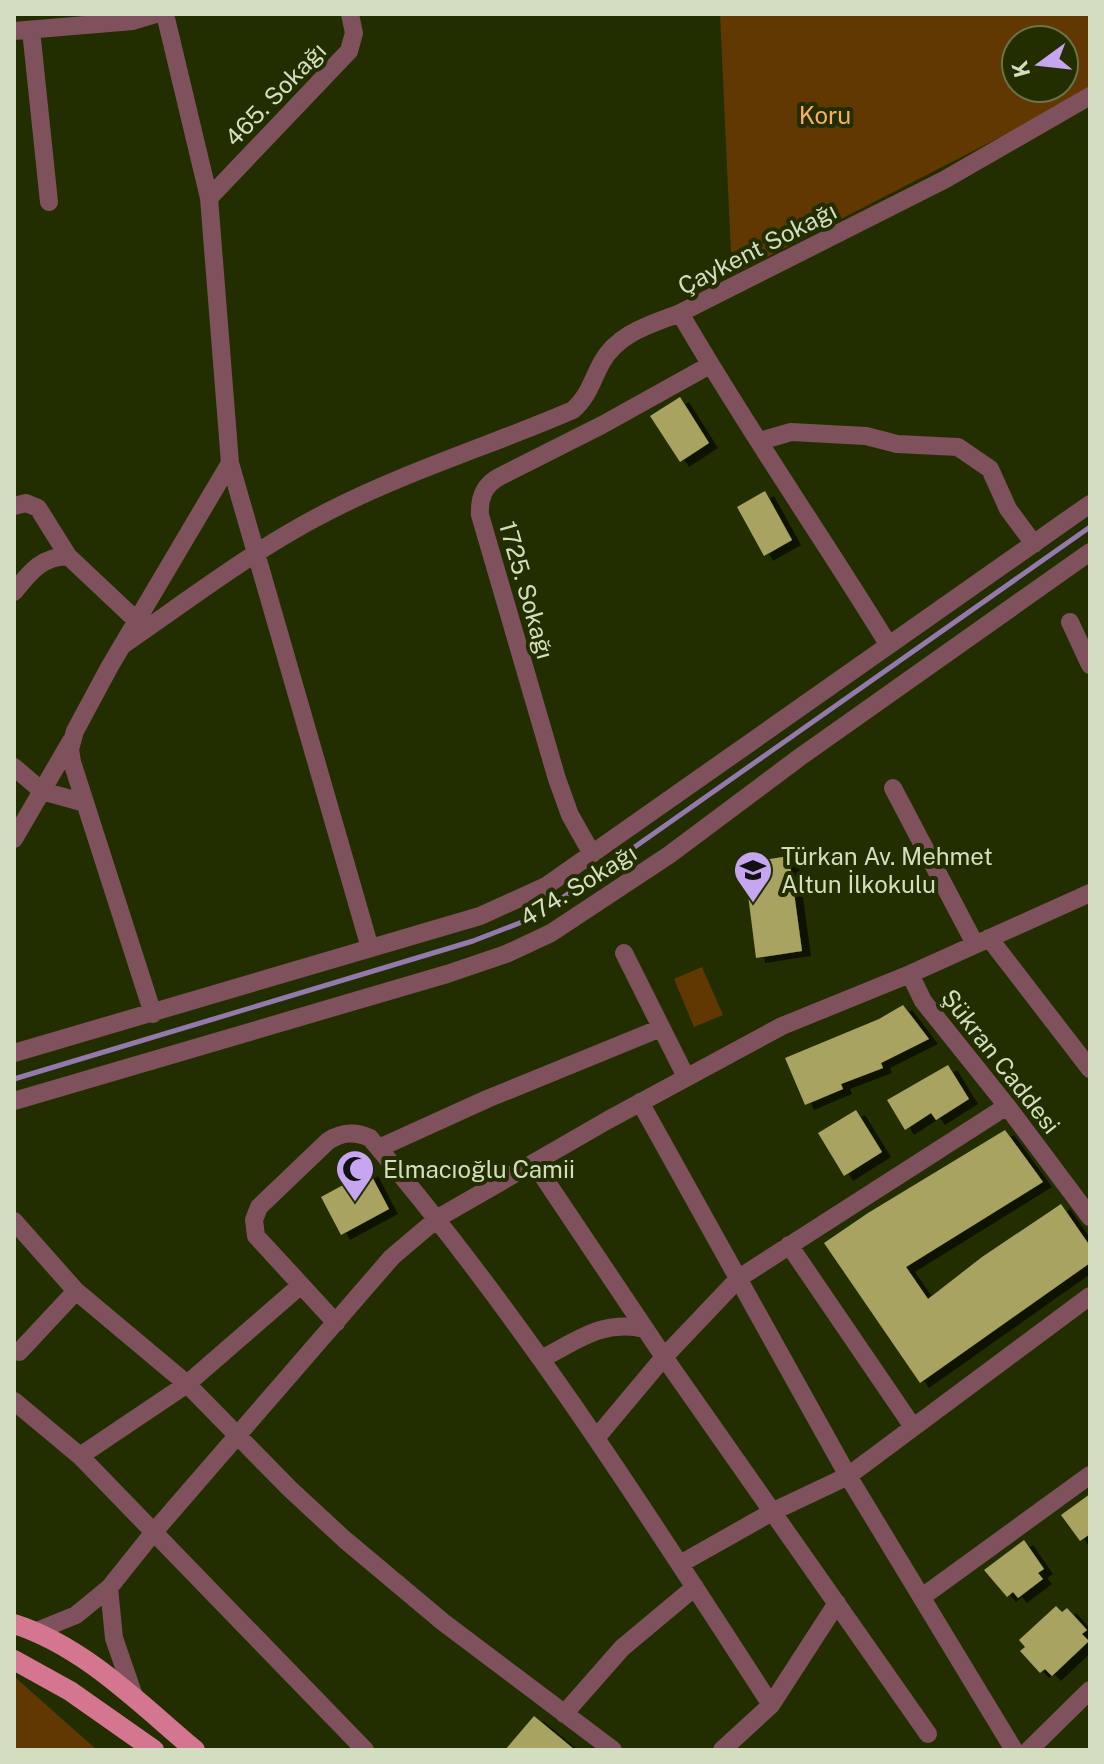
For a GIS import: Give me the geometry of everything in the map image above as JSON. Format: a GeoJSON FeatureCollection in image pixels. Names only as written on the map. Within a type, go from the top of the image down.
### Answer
{"type":"FeatureCollection","features":[{"type":"Feature","properties":{"kind":"main road"},"geometry":{"type":"LineString","coordinates":[[14,1624],[37,1631],[92,1664],[195,1750]]}},
{"type":"Feature","properties":{"kind":"main road"},"geometry":{"type":"LineString","coordinates":[[14,1660],[70,1691],[154,1750]]}},
{"type":"Feature","properties":{"kind":"street"},"geometry":{"type":"LineString","coordinates":[[49,202],[23,30],[133,21],[156,14]]}},
{"type":"Feature","properties":{"kind":"street"},"geometry":{"type":"LineString","coordinates":[[165,14],[209,198],[230,463],[370,948]]}},
{"type":"Feature","properties":{"kind":"street","name":"465. Sokağı"},"geometry":{"type":"LineString","coordinates":[[209,198],[349,51],[354,33],[350,14]]}},
{"type":"Feature","properties":{"kind":"street","name":"Çaykent Sokağı"},"geometry":{"type":"LineString","coordinates":[[888,644],[680,313],[944,180],[1090,96]]}},
{"type":"Feature","properties":{"kind":"street"},"geometry":{"type":"LineString","coordinates":[[123,645],[258,553],[328,511],[369,491],[573,410],[589,393],[607,354],[625,335],[680,313]]}},
{"type":"Feature","properties":{"kind":"street","name":"1725. Sokağı"},"geometry":{"type":"LineString","coordinates":[[592,854],[570,815],[560,788],[480,515],[481,498],[488,485],[499,477],[710,365]]}},
{"type":"Feature","properties":{"kind":"street"},"geometry":{"type":"LineString","coordinates":[[760,441],[791,432],[866,436],[897,444],[958,447],[990,469],[1008,509],[1034,544]]}},
{"type":"Feature","properties":{"kind":"street"},"geometry":{"type":"LineString","coordinates":[[14,839],[230,463]]}},
{"type":"Feature","properties":{"kind":"street"},"geometry":{"type":"LineString","coordinates":[[14,506],[26,503],[38,508],[68,556],[137,621]]}},
{"type":"Feature","properties":{"kind":"street","name":"474. Sokağı"},"geometry":{"type":"LineString","coordinates":[[14,1053],[505,907],[546,886],[1090,504]]}},
{"type":"Feature","properties":{"kind":"street","name":"474. Sokağı"},"geometry":{"type":"LineString","coordinates":[[14,1101],[447,974],[537,941],[669,855],[800,757],[1090,552]]}},
{"type":"Feature","properties":{"kind":"street"},"geometry":{"type":"LineString","coordinates":[[14,592],[39,564],[47,559],[68,556]]}},
{"type":"Feature","properties":{"kind":"street"},"geometry":{"type":"LineString","coordinates":[[1070,622],[1090,665]]}},
{"type":"Feature","properties":{"kind":"street"},"geometry":{"type":"LineString","coordinates":[[72,740],[70,756],[153,1014]]}},
{"type":"Feature","properties":{"kind":"street"},"geometry":{"type":"LineString","coordinates":[[14,767],[42,791],[85,803]]}},
{"type":"Feature","properties":{"kind":"street"},"geometry":{"type":"LineString","coordinates":[[893,788],[982,941],[1090,1069]]}},
{"type":"Feature","properties":{"kind":"street","name":"Şükran Caddesi"},"geometry":{"type":"LineString","coordinates":[[1090,893],[910,974],[923,1001],[1090,1217]]}},
{"type":"Feature","properties":{"kind":"street"},"geometry":{"type":"LineString","coordinates":[[624,953],[686,1077]]}},
{"type":"Feature","properties":{"kind":"street"},"geometry":{"type":"LineString","coordinates":[[37,1631],[76,1615],[109,1588],[392,1257],[438,1218],[640,1102],[782,1026],[910,974]]}},
{"type":"Feature","properties":{"kind":"street"},"geometry":{"type":"LineString","coordinates":[[379,1148],[501,1093],[661,1028]]}},
{"type":"Feature","properties":{"kind":"street"},"geometry":{"type":"LineString","coordinates":[[640,1102],[848,1476],[1014,1750]]}},
{"type":"Feature","properties":{"kind":"street"},"geometry":{"type":"LineString","coordinates":[[597,1437],[664,1357],[739,1278],[1007,1106]]}},
{"type":"Feature","properties":{"kind":"street"},"geometry":{"type":"LineString","coordinates":[[336,1323],[256,1236],[254,1220],[259,1207],[334,1137],[348,1133],[370,1138],[379,1148],[438,1218],[543,1358],[771,1705]]}},
{"type":"Feature","properties":{"kind":"street"},"geometry":{"type":"LineString","coordinates":[[534,1163],[664,1357],[928,1734]]}},
{"type":"Feature","properties":{"kind":"street"},"geometry":{"type":"LineString","coordinates":[[14,1221],[76,1291],[187,1384],[333,1529],[400,1587],[613,1750]]}},
{"type":"Feature","properties":{"kind":"street"},"geometry":{"type":"LineString","coordinates":[[789,1245],[913,1427]]}},
{"type":"Feature","properties":{"kind":"street"},"geometry":{"type":"LineString","coordinates":[[80,1456],[187,1384],[301,1285]]}},
{"type":"Feature","properties":{"kind":"street"},"geometry":{"type":"LineString","coordinates":[[19,1352],[76,1291]]}},
{"type":"Feature","properties":{"kind":"street"},"geometry":{"type":"LineString","coordinates":[[680,1564],[774,1511],[848,1476],[1090,1296]]}},
{"type":"Feature","properties":{"kind":"street"},"geometry":{"type":"LineString","coordinates":[[543,1358],[604,1327],[623,1325],[645,1329]]}},
{"type":"Feature","properties":{"kind":"street"},"geometry":{"type":"LineString","coordinates":[[14,1401],[80,1456],[365,1750]]}},
{"type":"Feature","properties":{"kind":"street"},"geometry":{"type":"LineString","coordinates":[[922,1597],[1090,1475]]}},
{"type":"Feature","properties":{"kind":"street"},"geometry":{"type":"LineString","coordinates":[[564,1714],[622,1648],[695,1587]]}},
{"type":"Feature","properties":{"kind":"street"},"geometry":{"type":"LineString","coordinates":[[109,1588],[114,1638],[135,1699]]}},
{"type":"Feature","properties":{"kind":"street"},"geometry":{"type":"LineString","coordinates":[[722,1750],[771,1705],[837,1603]]}},
{"type":"Feature","properties":{"kind":"street"},"geometry":{"type":"LineString","coordinates":[[1029,1750],[1090,1690]]}},
{"type":"Feature","properties":{"kind":"green space","name":"Koru"},"geometry":{"type":"Polygon","coordinates":[[[720,14],[1090,14],[1090,91],[1080,96],[1080,24],[1000,24],[1000,104],[1065,104],[732,275],[720,14]]]}},
{"type":"Feature","properties":{"kind":"green space"},"geometry":{"type":"Polygon","coordinates":[[[702,967],[723,1015],[694,1027],[674,979],[702,967]]]}},
{"type":"Feature","properties":{"kind":"green space"},"geometry":{"type":"Polygon","coordinates":[[[14,1678],[17,1679],[97,1750],[14,1750],[14,1678]]]}},
{"type":"Feature","properties":{"kind":"building"},"geometry":{"type":"Polygon","coordinates":[[[680,397],[709,443],[680,462],[650,416],[680,397]]]}},
{"type":"Feature","properties":{"kind":"building"},"geometry":{"type":"Polygon","coordinates":[[[765,491],[792,540],[764,556],[737,507],[765,491]]]}},
{"type":"Feature","properties":{"kind":"building"},"geometry":{"type":"Polygon","coordinates":[[[789,856],[802,951],[756,958],[744,863],[789,856]]]}},
{"type":"Feature","properties":{"kind":"building"},"geometry":{"type":"Polygon","coordinates":[[[903,1005],[929,1039],[881,1063],[883,1068],[841,1084],[843,1089],[805,1105],[785,1058],[879,1019],[903,1005]]]}},
{"type":"Feature","properties":{"kind":"building"},"geometry":{"type":"Polygon","coordinates":[[[948,1065],[969,1099],[936,1120],[931,1113],[905,1130],[887,1100],[948,1065]]]}},
{"type":"Feature","properties":{"kind":"building"},"geometry":{"type":"Polygon","coordinates":[[[856,1110],[882,1152],[844,1176],[818,1133],[856,1110]]]}},
{"type":"Feature","properties":{"kind":"building"},"geometry":{"type":"Polygon","coordinates":[[[1005,1130],[1043,1182],[906,1267],[928,1299],[982,1257],[1061,1204],[1090,1246],[1090,1263],[920,1383],[824,1243],[1005,1130]]]}},
{"type":"Feature","properties":{"kind":"building","name":"Elmacıoğlu Camii"},"geometry":{"type":"Polygon","coordinates":[[[369,1171],[389,1209],[341,1235],[321,1197],[369,1171]]]}},
{"type":"Feature","properties":{"kind":"building"},"geometry":{"type":"Polygon","coordinates":[[[1090,1494],[1090,1534],[1080,1541],[1061,1515],[1090,1494]]]}},
{"type":"Feature","properties":{"kind":"building"},"geometry":{"type":"Polygon","coordinates":[[[1024,1540],[1044,1569],[1038,1573],[1043,1579],[1018,1598],[1013,1592],[1007,1597],[984,1570],[1024,1540]]]}},
{"type":"Feature","properties":{"kind":"building"},"geometry":{"type":"Polygon","coordinates":[[[1056,1606],[1062,1612],[1067,1608],[1087,1630],[1082,1634],[1089,1641],[1052,1676],[1045,1669],[1040,1673],[1020,1651],[1025,1647],[1019,1640],[1056,1606]]]}},
{"type":"Feature","properties":{"kind":"building"},"geometry":{"type":"Polygon","coordinates":[[[534,1716],[575,1750],[505,1750],[534,1716]]]}},
{"type":"Feature","properties":{"kind":"waterway"},"geometry":{"type":"LineString","coordinates":[[14,1079],[473,941],[535,917],[1090,527]]}},
{"type":"Feature","properties":{"kind":"place","name":"Türkan Av. Mehmet Altun İlkokulu"},"geometry":{"type":"Point","coordinates":[753,904]}},
{"type":"Feature","properties":{"kind":"place","name":"Elmacıoğlu Camii"},"geometry":{"type":"Point","coordinates":[355,1203]}}]}
